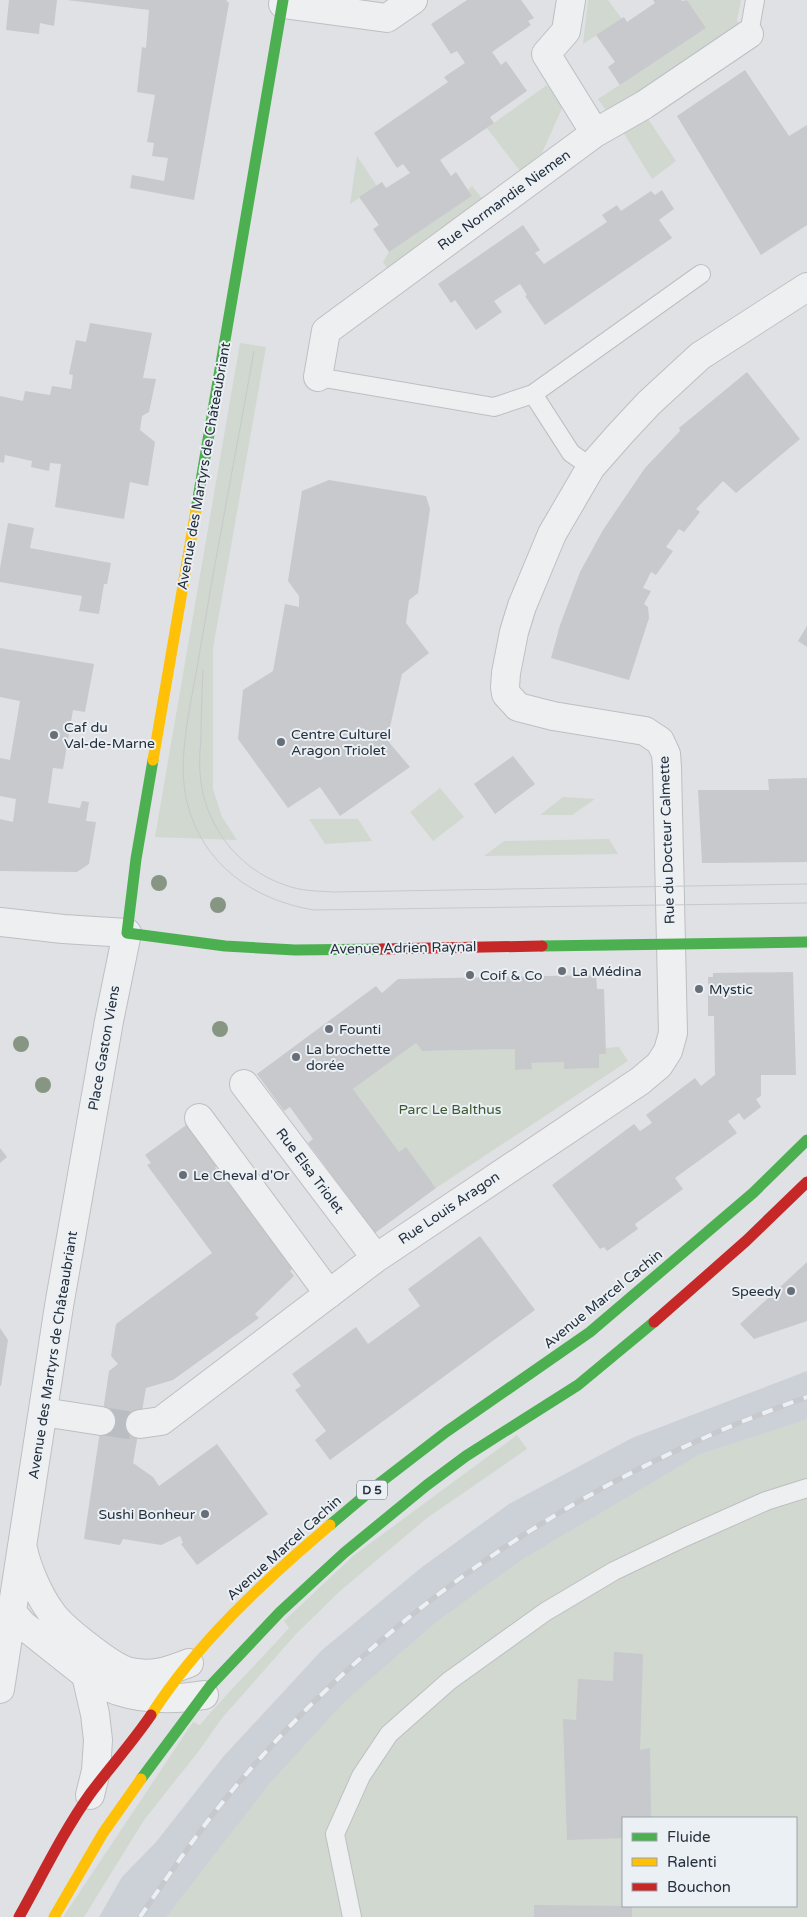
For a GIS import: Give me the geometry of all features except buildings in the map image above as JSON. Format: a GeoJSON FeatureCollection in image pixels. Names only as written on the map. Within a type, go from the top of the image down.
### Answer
{"type":"FeatureCollection","features":[{"type":"Feature","properties":{"kind":"main road","name":"Avenue des Martyrs de Châteaubriant"},"geometry":{"type":"LineString","coordinates":[[126,933],[136,859],[283,2]]}},
{"type":"Feature","properties":{"kind":"main road","name":"Avenue Adrien Raynal"},"geometry":{"type":"LineString","coordinates":[[126,933],[225,946],[295,950],[807,942]]}},
{"type":"Feature","properties":{"kind":"main road","name":"Avenue Marcel Cachin"},"geometry":{"type":"LineString","coordinates":[[19,1917],[58,1845],[90,1795],[132,1742],[161,1699],[189,1663],[255,1592],[318,1535],[381,1482],[446,1432],[590,1332],[753,1193],[807,1140]]}},
{"type":"Feature","properties":{"kind":"main road","name":"D 5"},"geometry":{"type":"LineString","coordinates":[[54,1917],[124,1802],[204,1695],[280,1612],[391,1513],[466,1456],[578,1385],[798,1201],[807,1182]]}},
{"type":"Feature","properties":{"kind":"street"},"geometry":{"type":"LineString","coordinates":[[283,2],[387,18],[413,0]]}},
{"type":"Feature","properties":{"kind":"street"},"geometry":{"type":"LineString","coordinates":[[571,0],[566,31],[546,54],[596,133]]}},
{"type":"Feature","properties":{"kind":"street","name":"Rue Normandie Niemen"},"geometry":{"type":"LineString","coordinates":[[318,377],[326,331],[596,133],[644,105],[749,34]]}},
{"type":"Feature","properties":{"kind":"street","name":"Rue du Docteur Calmette"},"geometry":{"type":"LineString","coordinates":[[671,943],[667,767],[666,754],[660,741],[646,731],[637,728],[553,716],[518,707],[506,694],[506,673],[514,632],[522,606],[552,534],[591,468],[649,403],[700,356],[807,287]]}},
{"type":"Feature","properties":{"kind":"street","name":"Avenue Adrien Raynal"},"geometry":{"type":"LineString","coordinates":[[0,922],[126,933]]}},
{"type":"Feature","properties":{"kind":"street","name":"Place Gaston Viens"},"geometry":{"type":"LineString","coordinates":[[84,1163],[108,1021],[126,933]]}},
{"type":"Feature","properties":{"kind":"street","name":"Rue Louis Aragon"},"geometry":{"type":"LineString","coordinates":[[140,1424],[161,1421],[376,1258],[640,1081],[659,1065],[668,1051],[673,1034],[671,943]]}},
{"type":"Feature","properties":{"kind":"street","name":"Rue Elsa Triolet"},"geometry":{"type":"LineString","coordinates":[[244,1084],[376,1258]]}},
{"type":"Feature","properties":{"kind":"street"},"geometry":{"type":"LineString","coordinates":[[199,1118],[329,1294]]}},
{"type":"Feature","properties":{"kind":"street","name":"Avenue des Martyrs de Châteaubriant"},"geometry":{"type":"LineString","coordinates":[[0,1689],[84,1163]]}},
{"type":"Feature","properties":{"kind":"street"},"geometry":{"type":"LineString","coordinates":[[43,1412],[102,1421]]}},
{"type":"Feature","properties":{"kind":"street","name":"Avenue des Martyrs de Châteaubriant"},"geometry":{"type":"LineString","coordinates":[[23,1548],[27,1567],[51,1612],[88,1646],[107,1660],[128,1672],[145,1673],[164,1673],[189,1663]]}},
{"type":"Feature","properties":{"kind":"street"},"geometry":{"type":"LineString","coordinates":[[12,1611],[23,1625],[86,1675],[116,1691],[161,1699],[188,1698],[204,1695]]}},
{"type":"Feature","properties":{"kind":"street"},"geometry":{"type":"LineString","coordinates":[[86,1675],[95,1714],[98,1740],[96,1771],[90,1795]]}},
{"type":"Feature","properties":{"kind":"lane"},"geometry":{"type":"LineString","coordinates":[[749,34],[756,0]]}},
{"type":"Feature","properties":{"kind":"lane"},"geometry":{"type":"LineString","coordinates":[[318,377],[494,407],[533,394],[701,274]]}},
{"type":"Feature","properties":{"kind":"lane"},"geometry":{"type":"LineString","coordinates":[[533,394],[571,453],[591,468]]}},
{"type":"Feature","properties":{"kind":"lane"},"geometry":{"type":"LineString","coordinates":[[352,1917],[335,1834],[361,1776],[389,1734],[449,1681],[545,1612],[606,1576],[685,1537],[766,1501],[807,1488]]}},
{"type":"Feature","properties":{"kind":"shaded area"},"geometry":{"type":"Polygon","coordinates":[[[807,1371],[807,1447],[167,1917],[99,1917],[122,1877],[156,1842],[223,1757],[322,1650],[422,1567],[509,1504],[632,1438],[807,1371]]]}},
{"type":"Feature","properties":{"kind":"green space"},"geometry":{"type":"Polygon","coordinates":[[[588,0],[608,0],[622,19],[583,44],[588,0]]]}},
{"type":"Feature","properties":{"kind":"green space"},"geometry":{"type":"Polygon","coordinates":[[[687,0],[741,0],[737,20],[741,29],[610,116],[598,99],[706,28],[687,0]]]}},
{"type":"Feature","properties":{"kind":"green space"},"geometry":{"type":"Polygon","coordinates":[[[547,85],[563,106],[542,153],[520,171],[487,128],[547,85]]]}},
{"type":"Feature","properties":{"kind":"green space"},"geometry":{"type":"Polygon","coordinates":[[[646,116],[676,161],[652,179],[623,132],[646,116]]]}},
{"type":"Feature","properties":{"kind":"green space"},"geometry":{"type":"Polygon","coordinates":[[[357,156],[377,186],[350,204],[357,156]]]}},
{"type":"Feature","properties":{"kind":"green space"},"geometry":{"type":"Polygon","coordinates":[[[472,186],[484,201],[398,267],[387,268],[383,262],[389,252],[472,196],[468,190],[472,186]]]}},
{"type":"Feature","properties":{"kind":"green space"},"geometry":{"type":"Polygon","coordinates":[[[240,343],[266,347],[213,648],[213,789],[222,817],[237,840],[155,837],[240,343]]]}},
{"type":"Feature","properties":{"kind":"green space"},"geometry":{"type":"Polygon","coordinates":[[[440,788],[464,817],[433,841],[410,812],[440,788]]]}},
{"type":"Feature","properties":{"kind":"green space"},"geometry":{"type":"Polygon","coordinates":[[[563,797],[595,799],[572,815],[540,815],[563,797]]]}},
{"type":"Feature","properties":{"kind":"green space"},"geometry":{"type":"Polygon","coordinates":[[[309,819],[358,819],[372,841],[325,844],[309,819]]]}},
{"type":"Feature","properties":{"kind":"green space"},"geometry":{"type":"Polygon","coordinates":[[[609,839],[618,854],[484,856],[504,841],[609,839]]]}},
{"type":"Feature","properties":{"kind":"green space","name":"Parc Le Balthus"},"geometry":{"type":"Polygon","coordinates":[[[416,1043],[422,1051],[515,1049],[516,1070],[531,1069],[531,1063],[564,1062],[564,1069],[599,1068],[599,1054],[606,1054],[605,1048],[619,1047],[628,1061],[436,1188],[406,1147],[399,1152],[353,1089],[416,1043]]]}},
{"type":"Feature","properties":{"kind":"green space"},"geometry":{"type":"Polygon","coordinates":[[[807,1419],[807,1917],[166,1917],[270,1783],[345,1701],[435,1623],[521,1560],[700,1454],[807,1419]]]}},
{"type":"Feature","properties":{"kind":"green space"},"geometry":{"type":"Polygon","coordinates":[[[517,1435],[527,1449],[427,1518],[340,1591],[296,1634],[222,1718],[198,1752],[144,1820],[84,1917],[63,1917],[193,1722],[200,1725],[289,1628],[284,1621],[353,1556],[517,1435]]]}},
{"type":"Feature","properties":{"kind":"tunnel"},"geometry":{"type":"LineString","coordinates":[[101,1421],[128,1425],[140,1424]]}},
{"type":"Feature","properties":{"kind":"tram line"},"geometry":{"type":"LineString","coordinates":[[254,351],[189,711],[183,767],[187,802],[194,824],[205,844],[233,876],[271,898],[314,910],[807,903]]}},
{"type":"Feature","properties":{"kind":"tram line"},"geometry":{"type":"LineString","coordinates":[[203,670],[200,769],[203,792],[208,809],[226,842],[238,856],[268,878],[285,885],[303,890],[334,892],[807,884]]}},
{"type":"Feature","properties":{"kind":"railway"},"geometry":{"type":"LineString","coordinates":[[140,1917],[215,1812],[285,1731],[349,1668],[417,1611],[489,1558],[564,1510],[643,1467],[724,1429],[807,1397]]}},
{"type":"Feature","properties":{"kind":"traffic: fast"},"geometry":{"type":"LineString","coordinates":[[196,510],[283,0]]}},
{"type":"Feature","properties":{"kind":"traffic: fast"},"geometry":{"type":"LineString","coordinates":[[153,760],[136,859],[127,933],[225,946],[295,950],[382,949]]}},
{"type":"Feature","properties":{"kind":"traffic: fast"},"geometry":{"type":"LineString","coordinates":[[542,946],[807,942]]}},
{"type":"Feature","properties":{"kind":"traffic: fast"},"geometry":{"type":"LineString","coordinates":[[330,1525],[381,1482],[446,1432],[590,1332],[753,1193],[807,1140]]}},
{"type":"Feature","properties":{"kind":"traffic: fast"},"geometry":{"type":"LineString","coordinates":[[141,1779],[211,1685],[280,1612],[344,1553],[427,1485],[466,1456],[578,1385],[654,1322]]}},
{"type":"Feature","properties":{"kind":"traffic: slow"},"geometry":{"type":"LineString","coordinates":[[153,760],[196,510]]}},
{"type":"Feature","properties":{"kind":"traffic: slow"},"geometry":{"type":"LineString","coordinates":[[151,1715],[169,1688],[190,1662],[233,1614],[330,1525]]}},
{"type":"Feature","properties":{"kind":"traffic: slow"},"geometry":{"type":"LineString","coordinates":[[54,1917],[103,1833],[141,1779]]}},
{"type":"Feature","properties":{"kind":"traffic: jam"},"geometry":{"type":"LineString","coordinates":[[382,949],[542,946]]}},
{"type":"Feature","properties":{"kind":"traffic: jam"},"geometry":{"type":"LineString","coordinates":[[654,1322],[746,1241],[807,1182]]}},
{"type":"Feature","properties":{"kind":"traffic: jam"},"geometry":{"type":"LineString","coordinates":[[19,1917],[80,1809],[151,1715]]}},
{"type":"Feature","properties":{"kind":"place","name":"Caf du Val-de-Marne"},"geometry":{"type":"Point","coordinates":[54,735]}},
{"type":"Feature","properties":{"kind":"place","name":"Centre Culturel Aragon Triolet"},"geometry":{"type":"Point","coordinates":[281,742]}},
{"type":"Feature","properties":{"kind":"place","name":"La Médina"},"geometry":{"type":"Point","coordinates":[562,971]}},
{"type":"Feature","properties":{"kind":"place","name":"Coif & Co"},"geometry":{"type":"Point","coordinates":[470,975]}},
{"type":"Feature","properties":{"kind":"place","name":"Mystic"},"geometry":{"type":"Point","coordinates":[699,989]}},
{"type":"Feature","properties":{"kind":"place","name":"Founti"},"geometry":{"type":"Point","coordinates":[329,1029]}},
{"type":"Feature","properties":{"kind":"place","name":"La brochette dorée"},"geometry":{"type":"Point","coordinates":[296,1057]}},
{"type":"Feature","properties":{"kind":"place","name":"Le Cheval d'Or"},"geometry":{"type":"Point","coordinates":[183,1175]}},
{"type":"Feature","properties":{"kind":"place","name":"Speedy"},"geometry":{"type":"Point","coordinates":[791,1291]}},
{"type":"Feature","properties":{"kind":"place","name":"Sushi Bonheur"},"geometry":{"type":"Point","coordinates":[205,1514]}}]}
